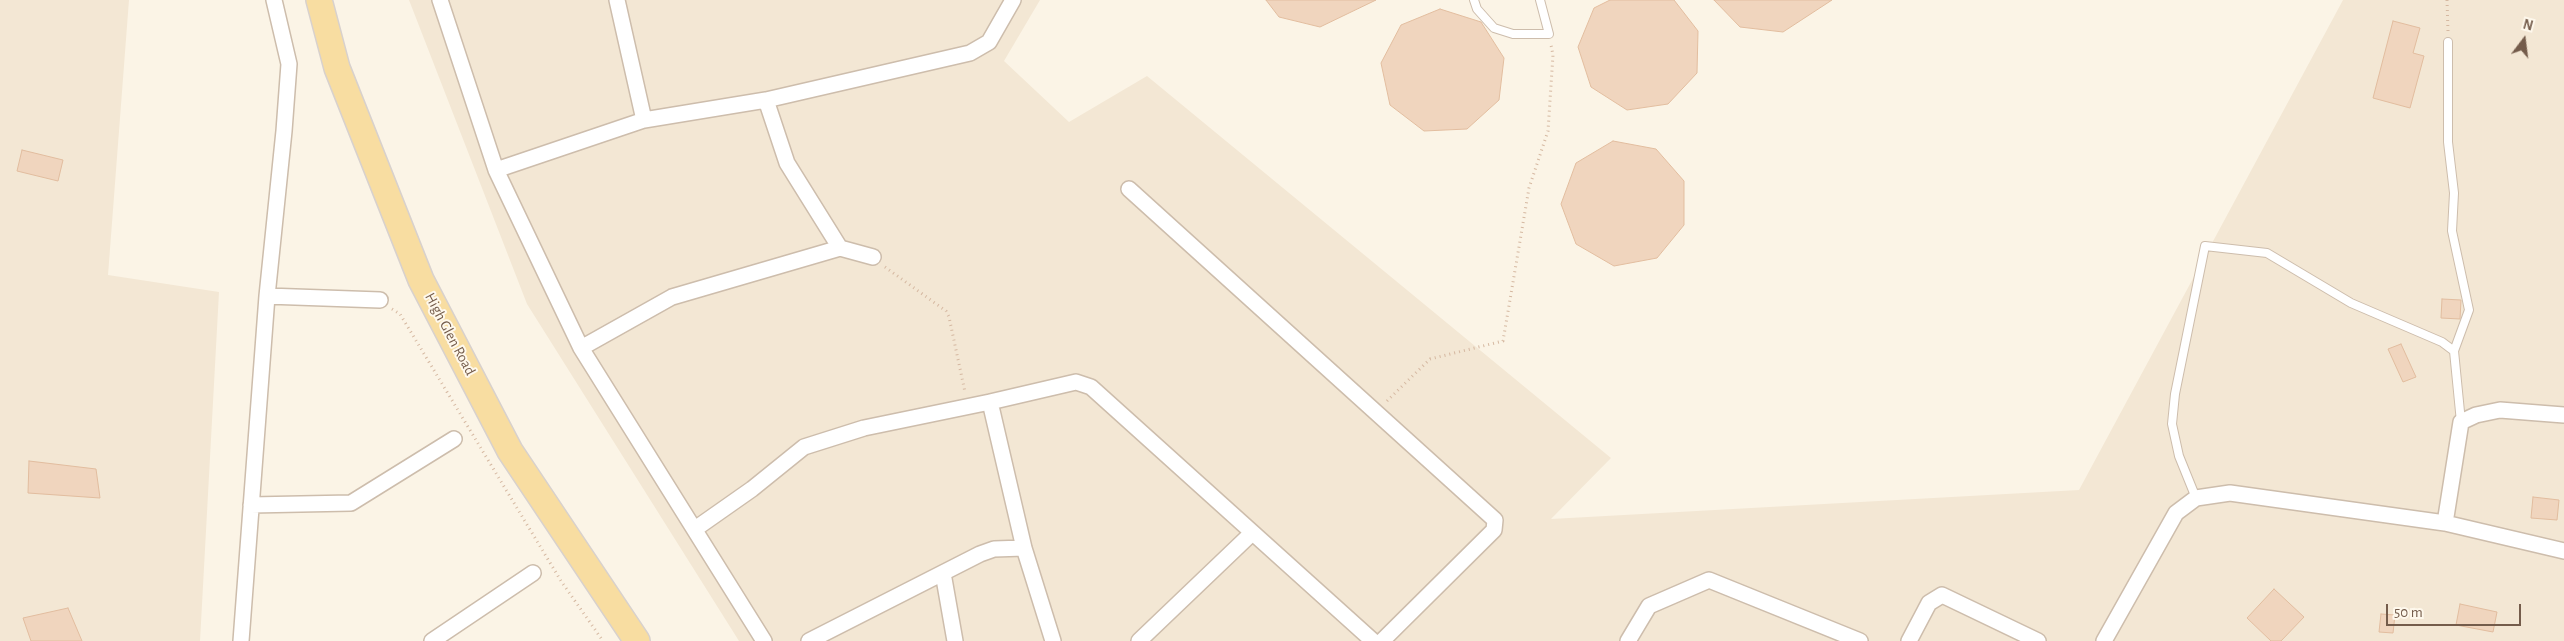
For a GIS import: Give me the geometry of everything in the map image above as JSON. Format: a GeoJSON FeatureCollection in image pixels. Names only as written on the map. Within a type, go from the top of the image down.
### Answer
{"type":"FeatureCollection","features":[{"type":"Feature","properties":{"kind":"main road","name":"High Glen Road"},"geometry":{"type":"LineString","coordinates":[[319,0],[337,68],[421,280],[510,451],[637,641]]}},
{"type":"Feature","properties":{"kind":"street"},"geometry":{"type":"LineString","coordinates":[[240,641],[267,296],[289,64],[274,0]]}},
{"type":"Feature","properties":{"kind":"street"},"geometry":{"type":"LineString","coordinates":[[440,0],[496,170],[581,348],[764,641]]}},
{"type":"Feature","properties":{"kind":"street"},"geometry":{"type":"LineString","coordinates":[[618,0],[644,120]]}},
{"type":"Feature","properties":{"kind":"street"},"geometry":{"type":"LineString","coordinates":[[496,170],[644,120],[766,100],[970,53],[989,42],[1013,0]]}},
{"type":"Feature","properties":{"kind":"street"},"geometry":{"type":"LineString","coordinates":[[766,100],[787,163],[840,248]]}},
{"type":"Feature","properties":{"kind":"street"},"geometry":{"type":"LineString","coordinates":[[1129,189],[1493,516],[1496,523],[1494,530],[1382,641]]}},
{"type":"Feature","properties":{"kind":"street"},"geometry":{"type":"LineString","coordinates":[[581,348],[672,296],[840,248],[873,257]]}},
{"type":"Feature","properties":{"kind":"street"},"geometry":{"type":"LineString","coordinates":[[267,296],[380,300]]}},
{"type":"Feature","properties":{"kind":"street"},"geometry":{"type":"LineString","coordinates":[[694,529],[752,489],[804,447],[864,428],[968,407],[1076,382],[1088,385],[1373,641]]}},
{"type":"Feature","properties":{"kind":"street"},"geometry":{"type":"LineString","coordinates":[[990,402],[1024,548],[1053,641]]}},
{"type":"Feature","properties":{"kind":"street"},"geometry":{"type":"LineString","coordinates":[[2445,523],[2461,422],[2476,415],[2500,410],[2564,415]]}},
{"type":"Feature","properties":{"kind":"street"},"geometry":{"type":"LineString","coordinates":[[251,505],[351,502],[454,439]]}},
{"type":"Feature","properties":{"kind":"street"},"geometry":{"type":"LineString","coordinates":[[2104,641],[2176,513],[2196,498],[2230,493],[2445,523],[2564,551]]}},
{"type":"Feature","properties":{"kind":"street"},"geometry":{"type":"LineString","coordinates":[[1139,641],[1252,532]]}},
{"type":"Feature","properties":{"kind":"street"},"geometry":{"type":"LineString","coordinates":[[809,641],[994,549],[1024,548]]}},
{"type":"Feature","properties":{"kind":"street"},"geometry":{"type":"LineString","coordinates":[[432,641],[533,573]]}},
{"type":"Feature","properties":{"kind":"street"},"geometry":{"type":"LineString","coordinates":[[943,573],[955,641]]}},
{"type":"Feature","properties":{"kind":"street"},"geometry":{"type":"LineString","coordinates":[[1628,641],[1649,606],[1709,580],[1860,641]]}},
{"type":"Feature","properties":{"kind":"street"},"geometry":{"type":"LineString","coordinates":[[1909,641],[1929,603],[1942,595],[2038,641]]}},
{"type":"Feature","properties":{"kind":"lane"},"geometry":{"type":"LineString","coordinates":[[1474,0],[1476,9],[1494,28],[1513,34],[1548,34],[1540,0]]}},
{"type":"Feature","properties":{"kind":"lane"},"geometry":{"type":"LineString","coordinates":[[2448,42],[2448,142],[2454,194],[2452,231],[2469,310],[2454,351],[2461,422]]}},
{"type":"Feature","properties":{"kind":"lane"},"geometry":{"type":"LineString","coordinates":[[2196,498],[2179,456],[2172,424],[2175,394],[2204,246],[2267,253],[2351,303],[2442,342],[2454,351]]}},
{"type":"Feature","properties":{"kind":"path"},"geometry":{"type":"LineString","coordinates":[[2447,0],[2448,42]]}},
{"type":"Feature","properties":{"kind":"path"},"geometry":{"type":"LineString","coordinates":[[1376,412],[1430,358],[1503,340],[1530,188],[1548,132],[1553,55],[1548,34]]}},
{"type":"Feature","properties":{"kind":"path"},"geometry":{"type":"LineString","coordinates":[[873,257],[946,311],[949,317],[968,407]]}},
{"type":"Feature","properties":{"kind":"path"},"geometry":{"type":"LineString","coordinates":[[380,300],[400,314],[561,581],[603,641]]}},
{"type":"Feature","properties":{"kind":"shaded area"},"geometry":{"type":"Polygon","coordinates":[[[0,0],[129,0],[108,275],[219,292],[200,641],[0,641],[0,0]]]}},
{"type":"Feature","properties":{"kind":"shaded area"},"geometry":{"type":"Polygon","coordinates":[[[409,0],[1040,0],[1004,61],[1069,122],[1147,76],[1611,458],[1551,519],[2079,490],[2343,0],[2564,0],[2564,641],[739,641],[527,304],[409,0]]]}},
{"type":"Feature","properties":{"kind":"building"},"geometry":{"type":"Polygon","coordinates":[[[1266,0],[1376,0],[1320,27],[1279,17],[1266,0]]]}},
{"type":"Feature","properties":{"kind":"building"},"geometry":{"type":"Polygon","coordinates":[[[1610,0],[1674,0],[1698,31],[1697,73],[1668,104],[1627,110],[1591,87],[1578,47],[1594,8],[1610,0]]]}},
{"type":"Feature","properties":{"kind":"building"},"geometry":{"type":"Polygon","coordinates":[[[1714,0],[1832,0],[1783,32],[1740,27],[1714,0]]]}},
{"type":"Feature","properties":{"kind":"building"},"geometry":{"type":"Polygon","coordinates":[[[1440,9],[1481,22],[1504,58],[1499,100],[1467,129],[1424,131],[1390,105],[1381,63],[1401,25],[1440,9]]]}},
{"type":"Feature","properties":{"kind":"building"},"geometry":{"type":"Polygon","coordinates":[[[2393,21],[2420,28],[2413,53],[2424,56],[2410,108],[2373,98],[2393,21]]]}},
{"type":"Feature","properties":{"kind":"building"},"geometry":{"type":"Polygon","coordinates":[[[1613,141],[1656,149],[1684,181],[1684,225],[1657,258],[1614,266],[1576,244],[1561,204],[1576,163],[1613,141]]]}},
{"type":"Feature","properties":{"kind":"building"},"geometry":{"type":"Polygon","coordinates":[[[22,150],[63,160],[58,181],[17,171],[22,150]]]}},
{"type":"Feature","properties":{"kind":"building"},"geometry":{"type":"Polygon","coordinates":[[[2442,299],[2461,300],[2460,319],[2441,318],[2442,299]]]}},
{"type":"Feature","properties":{"kind":"building"},"geometry":{"type":"Polygon","coordinates":[[[2401,344],[2416,377],[2403,382],[2388,349],[2401,344]]]}},
{"type":"Feature","properties":{"kind":"building"},"geometry":{"type":"Polygon","coordinates":[[[29,461],[96,469],[100,498],[28,493],[29,461]]]}},
{"type":"Feature","properties":{"kind":"building"},"geometry":{"type":"Polygon","coordinates":[[[2533,497],[2559,500],[2557,520],[2531,518],[2533,497]]]}},
{"type":"Feature","properties":{"kind":"building"},"geometry":{"type":"Polygon","coordinates":[[[2274,589],[2304,617],[2281,641],[2271,641],[2247,618],[2274,589]]]}},
{"type":"Feature","properties":{"kind":"building"},"geometry":{"type":"Polygon","coordinates":[[[2460,604],[2497,612],[2493,632],[2456,625],[2460,604]]]}},
{"type":"Feature","properties":{"kind":"building"},"geometry":{"type":"Polygon","coordinates":[[[68,608],[82,641],[31,641],[23,618],[68,608]]]}},
{"type":"Feature","properties":{"kind":"building"},"geometry":{"type":"Polygon","coordinates":[[[2381,614],[2395,615],[2393,633],[2379,632],[2381,614]]]}}]}
